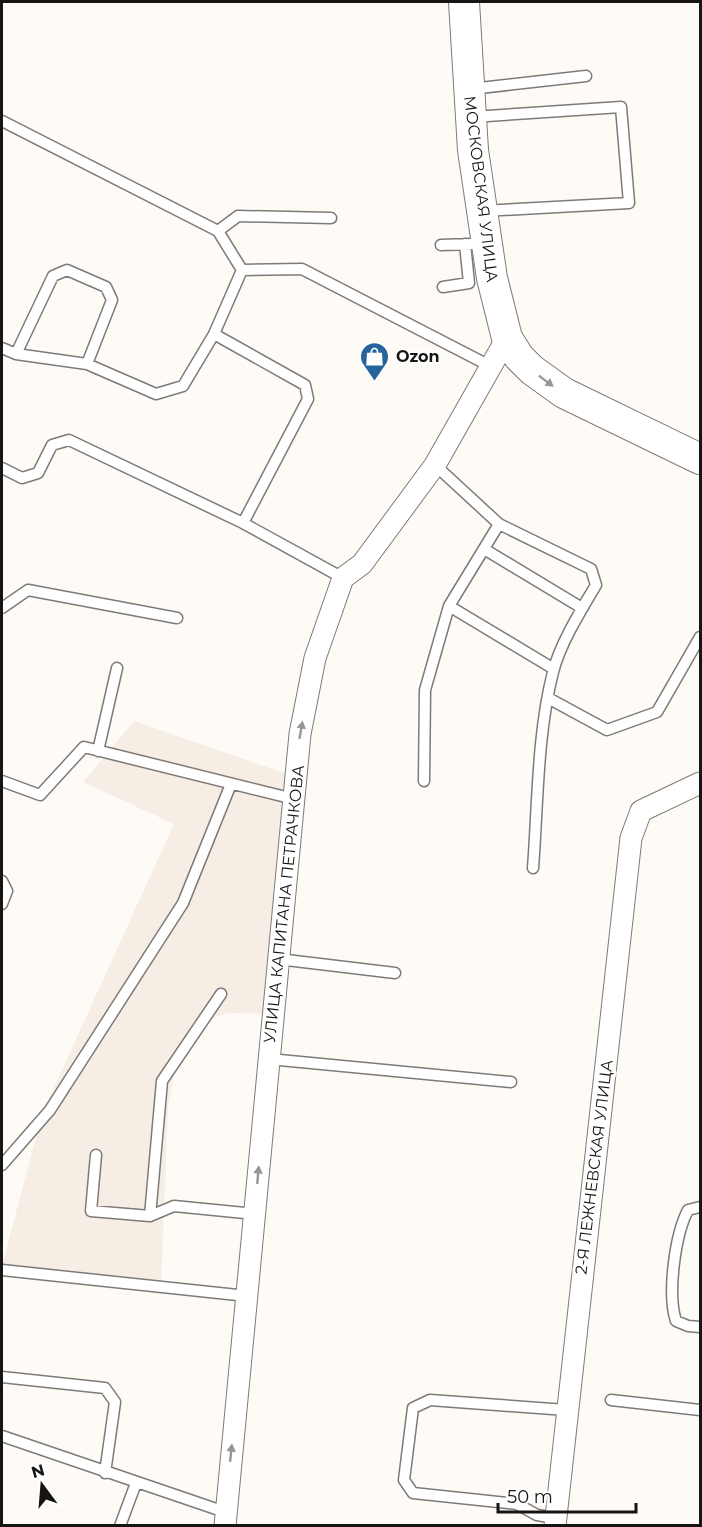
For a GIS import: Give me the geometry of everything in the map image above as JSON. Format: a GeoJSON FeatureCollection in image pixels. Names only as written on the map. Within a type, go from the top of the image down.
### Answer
{"type":"FeatureCollection","features":[{"type":"Feature","properties":{"kind":"street","name":"МОСКОВСКАЯ УЛИЦА"},"geometry":{"type":"LineString","coordinates":[[464,2],[469,103],[482,211],[476,244],[507,338],[519,357],[532,370],[564,393],[700,459]]}},
{"type":"Feature","properties":{"kind":"street"},"geometry":{"type":"LineString","coordinates":[[343,578],[362,564],[435,465],[507,338]]}},
{"type":"Feature","properties":{"kind":"street","name":"УЛИЦА КАПИТАНА ПЕТРАЧКОВА"},"geometry":{"type":"LineString","coordinates":[[225,1519],[300,734],[315,658],[343,578]]}},
{"type":"Feature","properties":{"kind":"street","name":"2-Я ЛЕЖНЕВСКАЯ УЛИЦА"},"geometry":{"type":"LineString","coordinates":[[555,1522],[630,850],[641,811],[700,783]]}},
{"type":"Feature","properties":{"kind":"lane"},"geometry":{"type":"LineString","coordinates":[[469,103],[586,76]]}},
{"type":"Feature","properties":{"kind":"lane"},"geometry":{"type":"LineString","coordinates":[[469,103],[621,107],[629,203],[482,211]]}},
{"type":"Feature","properties":{"kind":"lane"},"geometry":{"type":"LineString","coordinates":[[2,121],[218,231],[242,270]]}},
{"type":"Feature","properties":{"kind":"lane"},"geometry":{"type":"LineString","coordinates":[[218,231],[238,216],[331,218]]}},
{"type":"Feature","properties":{"kind":"lane"},"geometry":{"type":"LineString","coordinates":[[441,245],[476,244],[469,283],[443,287]]}},
{"type":"Feature","properties":{"kind":"lane"},"geometry":{"type":"LineString","coordinates":[[242,270],[302,269],[490,366]]}},
{"type":"Feature","properties":{"kind":"lane"},"geometry":{"type":"LineString","coordinates":[[16,354],[53,276],[67,270],[105,287],[112,300],[87,364]]}},
{"type":"Feature","properties":{"kind":"lane"},"geometry":{"type":"LineString","coordinates":[[2,348],[16,354],[87,364],[156,394],[183,386],[214,334],[242,270]]}},
{"type":"Feature","properties":{"kind":"lane"},"geometry":{"type":"LineString","coordinates":[[214,334],[305,385],[308,399],[243,523]]}},
{"type":"Feature","properties":{"kind":"lane"},"geometry":{"type":"LineString","coordinates":[[2,468],[22,478],[38,473],[52,445],[69,440],[243,523],[343,578]]}},
{"type":"Feature","properties":{"kind":"lane"},"geometry":{"type":"LineString","coordinates":[[435,465],[499,524],[591,569],[596,585],[582,608],[554,669],[548,698],[533,868]]}},
{"type":"Feature","properties":{"kind":"lane"},"geometry":{"type":"LineString","coordinates":[[424,781],[425,690],[449,606],[499,524]]}},
{"type":"Feature","properties":{"kind":"lane"},"geometry":{"type":"LineString","coordinates":[[484,549],[582,608]]}},
{"type":"Feature","properties":{"kind":"lane"},"geometry":{"type":"LineString","coordinates":[[2,608],[28,590],[177,618]]}},
{"type":"Feature","properties":{"kind":"lane"},"geometry":{"type":"LineString","coordinates":[[449,606],[554,669]]}},
{"type":"Feature","properties":{"kind":"lane"},"geometry":{"type":"LineString","coordinates":[[548,698],[607,730],[657,712],[700,637]]}},
{"type":"Feature","properties":{"kind":"lane"},"geometry":{"type":"LineString","coordinates":[[98,751],[117,668]]}},
{"type":"Feature","properties":{"kind":"lane"},"geometry":{"type":"LineString","coordinates":[[2,781],[40,795],[84,747],[294,799]]}},
{"type":"Feature","properties":{"kind":"lane"},"geometry":{"type":"LineString","coordinates":[[2,1165],[50,1110],[183,903],[231,783]]}},
{"type":"Feature","properties":{"kind":"lane"},"geometry":{"type":"LineString","coordinates":[[2,881],[7,891],[2,904]]}},
{"type":"Feature","properties":{"kind":"lane"},"geometry":{"type":"LineString","coordinates":[[278,959],[394,974]]}},
{"type":"Feature","properties":{"kind":"lane"},"geometry":{"type":"LineString","coordinates":[[150,1216],[162,1081],[221,994]]}},
{"type":"Feature","properties":{"kind":"lane"},"geometry":{"type":"LineString","coordinates":[[269,1059],[511,1082]]}},
{"type":"Feature","properties":{"kind":"lane"},"geometry":{"type":"LineString","coordinates":[[96,1155],[91,1211],[150,1216],[174,1206],[255,1214]]}},
{"type":"Feature","properties":{"kind":"lane"},"geometry":{"type":"LineString","coordinates":[[700,1208],[688,1210],[680,1226],[671,1307],[676,1322],[700,1327]]}},
{"type":"Feature","properties":{"kind":"lane"},"geometry":{"type":"LineString","coordinates":[[2,1270],[247,1296]]}},
{"type":"Feature","properties":{"kind":"lane"},"geometry":{"type":"LineString","coordinates":[[2,1377],[105,1388],[115,1402],[105,1473]]}},
{"type":"Feature","properties":{"kind":"lane"},"geometry":{"type":"LineString","coordinates":[[611,1400],[700,1410]]}},
{"type":"Feature","properties":{"kind":"lane"},"geometry":{"type":"LineString","coordinates":[[555,1522],[517,1504],[413,1493],[404,1480],[413,1408],[430,1401],[566,1410]]}},
{"type":"Feature","properties":{"kind":"lane"},"geometry":{"type":"LineString","coordinates":[[2,1436],[136,1483],[225,1519]]}},
{"type":"Feature","properties":{"kind":"lane"},"geometry":{"type":"LineString","coordinates":[[120,1526],[136,1483]]}},
{"type":"Feature","properties":{"kind":"shaded area"},"geometry":{"type":"Polygon","coordinates":[[[134,721],[304,780],[276,1014],[228,1013],[205,1021],[177,1061],[168,1106],[161,1286],[2,1266],[42,1114],[174,824],[83,782],[134,721]]]}},
{"type":"Feature","properties":{"kind":"place","name":"Ozon"},"geometry":{"type":"Point","coordinates":[375,382]}}]}
